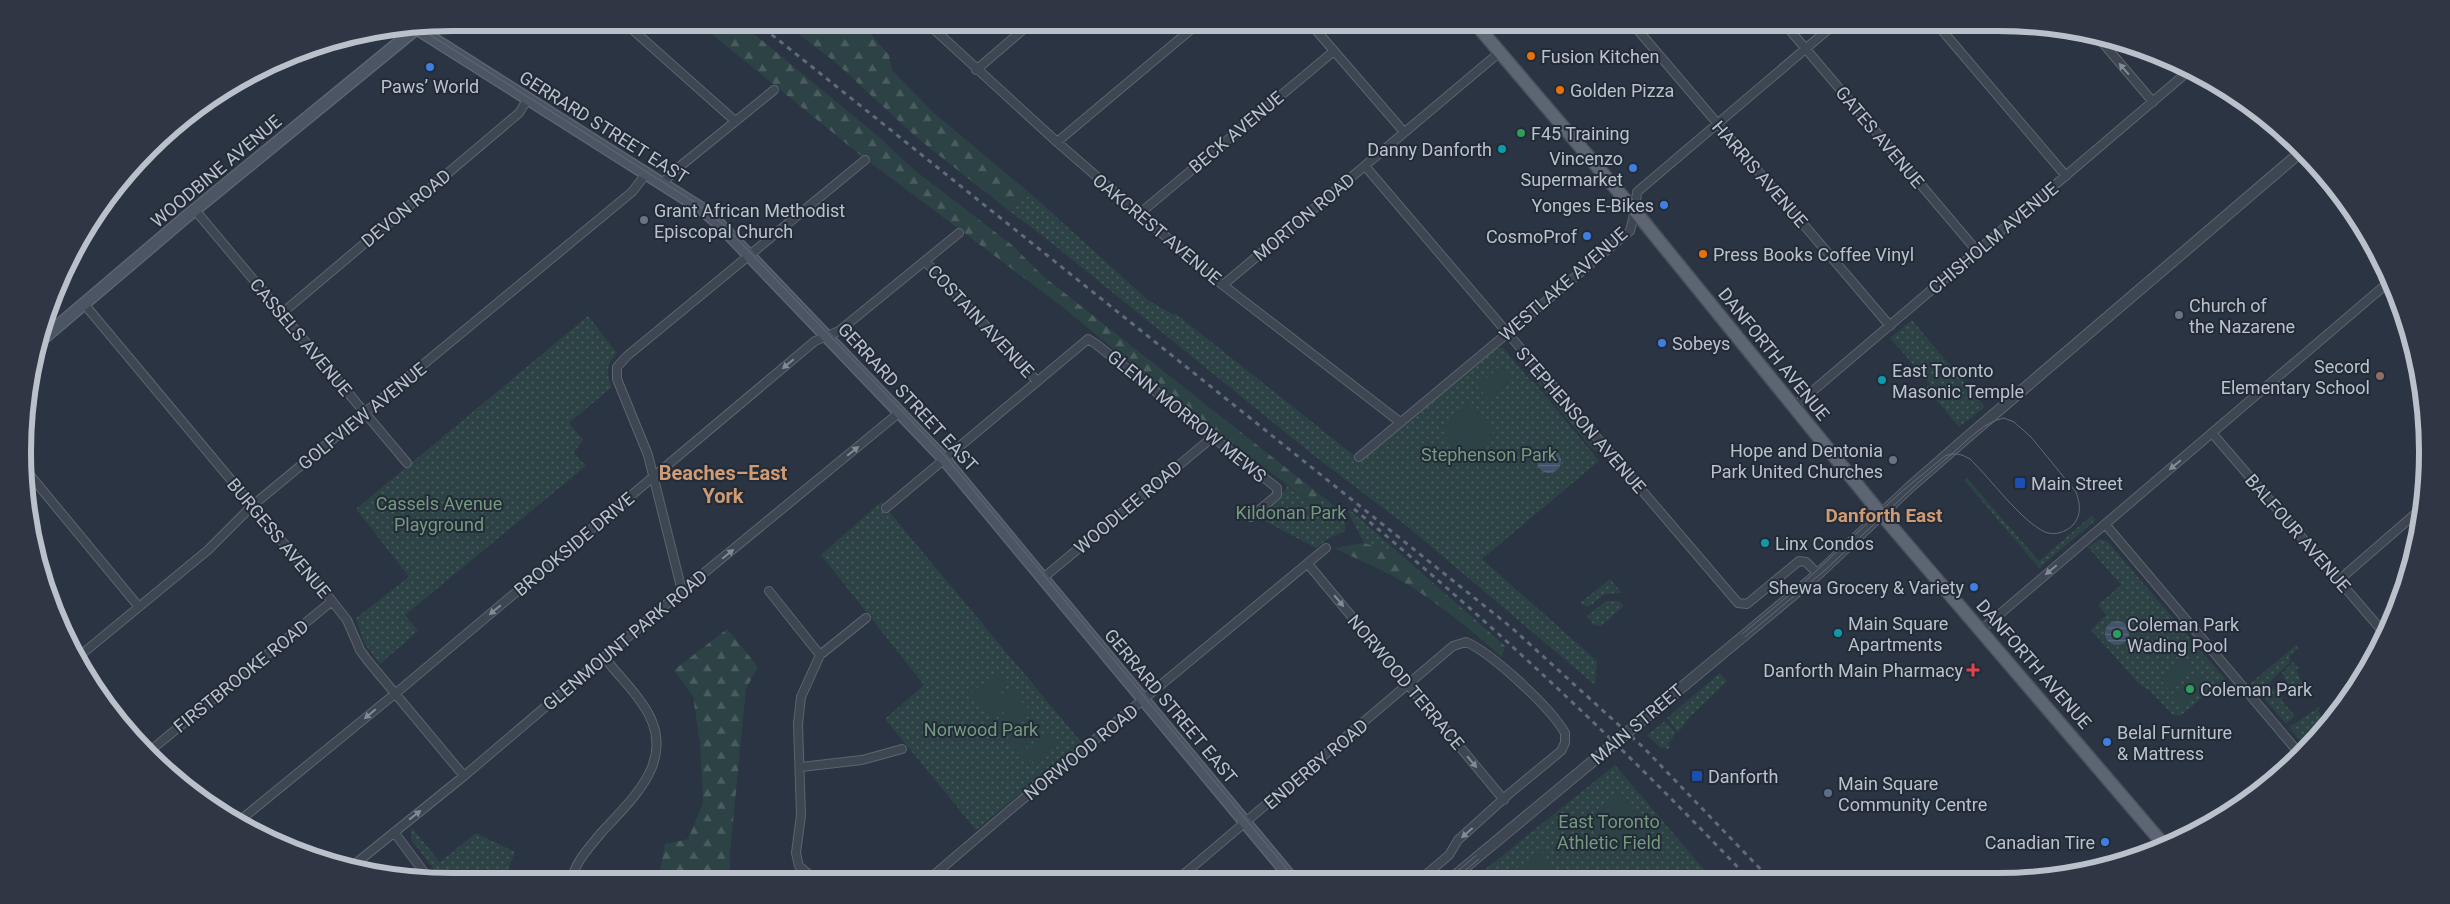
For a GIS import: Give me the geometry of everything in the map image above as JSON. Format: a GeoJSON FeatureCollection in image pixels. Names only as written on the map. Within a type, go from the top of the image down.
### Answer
{"type":"FeatureCollection","features":[{"type":"Feature","properties":{"kind":"main road","name":"DANFORTH AVENUE"},"geometry":{"type":"LineString","coordinates":[[1482,31],[1635,211],[1882,514],[2160,840]]}},
{"type":"Feature","properties":{"kind":"main road","name":"GERRARD STREET EAST"},"geometry":{"type":"LineString","coordinates":[[422,32],[712,217],[944,459],[1286,873]]}},
{"type":"Feature","properties":{"kind":"main road","name":"WOODBINE AVENUE"},"geometry":{"type":"LineString","coordinates":[[49,334],[195,210],[409,34]]}},
{"type":"Feature","properties":{"kind":"street"},"geometry":{"type":"LineString","coordinates":[[634,31],[734,120]]}},
{"type":"Feature","properties":{"kind":"street","name":"OAKCREST AVENUE"},"geometry":{"type":"LineString","coordinates":[[935,31],[1056,142],[1139,214],[1224,285],[1400,422]]}},
{"type":"Feature","properties":{"kind":"street"},"geometry":{"type":"LineString","coordinates":[[976,70],[1022,31]]}},
{"type":"Feature","properties":{"kind":"street"},"geometry":{"type":"LineString","coordinates":[[1056,142],[1189,31]]}},
{"type":"Feature","properties":{"kind":"street"},"geometry":{"type":"LineString","coordinates":[[1317,31],[1404,132]]}},
{"type":"Feature","properties":{"kind":"street","name":"HARRIS AVENUE"},"geometry":{"type":"LineString","coordinates":[[1639,31],[1890,326]]}},
{"type":"Feature","properties":{"kind":"street","name":"GATES AVENUE"},"geometry":{"type":"LineString","coordinates":[[1790,31],[1977,251]]}},
{"type":"Feature","properties":{"kind":"street","name":"WESTLAKE AVENUE"},"geometry":{"type":"LineString","coordinates":[[1359,456],[1630,231],[1637,192],[1827,31]]}},
{"type":"Feature","properties":{"kind":"street"},"geometry":{"type":"LineString","coordinates":[[1942,31],[2066,176]]}},
{"type":"Feature","properties":{"kind":"street"},"geometry":{"type":"LineString","coordinates":[[2104,45],[2153,102]]}},
{"type":"Feature","properties":{"kind":"street","name":"BECK AVENUE"},"geometry":{"type":"LineString","coordinates":[[1139,214],[1334,51]]}},
{"type":"Feature","properties":{"kind":"street","name":"MORTON ROAD"},"geometry":{"type":"LineString","coordinates":[[1224,285],[1500,52]]}},
{"type":"Feature","properties":{"kind":"street","name":"CHISHOLM AVENUE"},"geometry":{"type":"LineString","coordinates":[[1795,406],[2185,75]]}},
{"type":"Feature","properties":{"kind":"street"},"geometry":{"type":"LineString","coordinates":[[662,184],[673,172],[734,120],[774,90]]}},
{"type":"Feature","properties":{"kind":"street","name":"DEVON ROAD"},"geometry":{"type":"LineString","coordinates":[[281,314],[519,113],[527,100]]}},
{"type":"Feature","properties":{"kind":"street","name":"MAIN STREET"},"geometry":{"type":"LineString","coordinates":[[1458,873],[1818,574],[1972,433],[2297,155]]}},
{"type":"Feature","properties":{"kind":"street"},"geometry":{"type":"LineString","coordinates":[[682,591],[648,455],[617,379],[617,367],[627,356],[865,160]]}},
{"type":"Feature","properties":{"kind":"street","name":"STEPHENSON AVENUE"},"geometry":{"type":"LineString","coordinates":[[1364,166],[1740,604],[1747,604],[1753,600],[1799,561],[1806,562],[1818,574]]}},
{"type":"Feature","properties":{"kind":"street","name":"GOLFVIEW AVENUE"},"geometry":{"type":"LineString","coordinates":[[83,653],[208,550],[252,506],[632,192],[646,174]]}},
{"type":"Feature","properties":{"kind":"street","name":"CASSELS AVENUE"},"geometry":{"type":"LineString","coordinates":[[195,210],[407,463]]}},
{"type":"Feature","properties":{"kind":"street","name":"BROOKSIDE DRIVE"},"geometry":{"type":"LineString","coordinates":[[244,817],[395,694],[814,341],[839,331],[959,233]]}},
{"type":"Feature","properties":{"kind":"street","name":"COSTAIN AVENUE"},"geometry":{"type":"LineString","coordinates":[[925,261],[1037,382]]}},
{"type":"Feature","properties":{"kind":"street"},"geometry":{"type":"LineString","coordinates":[[1981,630],[2384,286]]}},
{"type":"Feature","properties":{"kind":"street","name":"BURGESS AVENUE"},"geometry":{"type":"LineString","coordinates":[[85,305],[332,601],[347,620],[360,650],[464,776]]}},
{"type":"Feature","properties":{"kind":"street","name":"GLENN MORROW MEWS"},"geometry":{"type":"LineString","coordinates":[[1037,382],[1088,339],[1096,344],[1277,488],[1278,495],[1251,517]]}},
{"type":"Feature","properties":{"kind":"street"},"geometry":{"type":"LineString","coordinates":[[886,508],[1037,382]]}},
{"type":"Feature","properties":{"kind":"street","name":"GLENMOUNT PARK ROAD"},"geometry":{"type":"LineString","coordinates":[[358,862],[464,776],[682,591],[900,412]]}},
{"type":"Feature","properties":{"kind":"street","name":"BALFOUR AVENUE"},"geometry":{"type":"LineString","coordinates":[[2212,433],[2380,628]]}},
{"type":"Feature","properties":{"kind":"street","name":"WOODLEE ROAD"},"geometry":{"type":"LineString","coordinates":[[1043,578],[1214,436]]}},
{"type":"Feature","properties":{"kind":"street"},"geometry":{"type":"LineString","coordinates":[[32,478],[139,607]]}},
{"type":"Feature","properties":{"kind":"street"},"geometry":{"type":"LineString","coordinates":[[2339,580],[2414,515]]}},
{"type":"Feature","properties":{"kind":"street"},"geometry":{"type":"LineString","coordinates":[[2105,524],[2296,750]]}},
{"type":"Feature","properties":{"kind":"street","name":"NORWOOD ROAD"},"geometry":{"type":"LineString","coordinates":[[936,873],[996,821],[1326,548]]}},
{"type":"Feature","properties":{"kind":"street","name":"NORWOOD TERRACE"},"geometry":{"type":"LineString","coordinates":[[1308,564],[1504,800]]}},
{"type":"Feature","properties":{"kind":"street"},"geometry":{"type":"LineString","coordinates":[[769,592],[820,655]]}},
{"type":"Feature","properties":{"kind":"street","name":"FIRSTBROOKE ROAD"},"geometry":{"type":"LineString","coordinates":[[153,749],[332,601]]}},
{"type":"Feature","properties":{"kind":"street"},"geometry":{"type":"LineString","coordinates":[[806,873],[800,866],[796,848],[802,815],[798,710],[806,683],[820,655],[866,618]]}},
{"type":"Feature","properties":{"kind":"street","name":"ENDERBY ROAD"},"geometry":{"type":"LineString","coordinates":[[1185,873],[1453,646],[1466,642],[1472,645],[1544,704],[1560,723],[1565,733],[1565,743]]}},
{"type":"Feature","properties":{"kind":"street"},"geometry":{"type":"LineString","coordinates":[[574,873],[582,855],[646,782],[656,753],[655,734],[646,710],[604,658]]}},
{"type":"Feature","properties":{"kind":"street","name":"MAIN STREET"},"geometry":{"type":"LineString","coordinates":[[1428,873],[1449,854],[1458,840],[1560,752],[1565,743]]}},
{"type":"Feature","properties":{"kind":"street"},"geometry":{"type":"LineString","coordinates":[[801,767],[862,760],[902,749]]}},
{"type":"Feature","properties":{"kind":"street"},"geometry":{"type":"LineString","coordinates":[[394,832],[424,872]]}},
{"type":"Feature","properties":{"kind":"green space"},"geometry":{"type":"Polygon","coordinates":[[[708,31],[751,31],[879,137],[913,169],[1012,245],[1043,276],[1323,497],[1317,508],[1176,400],[1060,305],[859,154],[708,31]]]}},
{"type":"Feature","properties":{"kind":"green space"},"geometry":{"type":"Polygon","coordinates":[[[794,31],[868,31],[889,55],[892,70],[934,113],[1031,194],[1008,210],[916,137],[835,62],[794,31]]]}},
{"type":"Feature","properties":{"kind":"green space","name":"Stephenson Park"},"geometry":{"type":"Polygon","coordinates":[[[1031,194],[1149,301],[1174,315],[1175,313],[1361,461],[1496,348],[1503,348],[1531,381],[1535,383],[1599,461],[1482,559],[1597,661],[1595,685],[1408,527],[1312,454],[1043,236],[1008,210],[1031,194]]]}},
{"type":"Feature","properties":{"kind":"green space","name":"Cassels Avenue Playground"},"geometry":{"type":"Polygon","coordinates":[[[588,316],[617,353],[608,369],[612,387],[570,422],[583,440],[574,453],[586,466],[405,615],[418,631],[380,664],[364,643],[356,618],[409,577],[356,509],[588,316]]]}},
{"type":"Feature","properties":{"kind":"green space"},"geometry":{"type":"Polygon","coordinates":[[[1912,320],[1985,407],[1959,427],[1926,388],[1930,384],[1890,338],[1912,320]]]}},
{"type":"Feature","properties":{"kind":"green space"},"geometry":{"type":"Polygon","coordinates":[[[1501,366],[1512,379],[1488,399],[1477,386],[1501,366]]]}},
{"type":"Feature","properties":{"kind":"green space"},"geometry":{"type":"Polygon","coordinates":[[[1531,371],[1603,455],[1591,448],[1537,382],[1528,374],[1531,371]]]}},
{"type":"Feature","properties":{"kind":"green space"},"geometry":{"type":"Polygon","coordinates":[[[1467,404],[1475,404],[1477,413],[1485,418],[1493,433],[1488,447],[1474,455],[1457,452],[1445,435],[1447,422],[1467,404]]]}},
{"type":"Feature","properties":{"kind":"green space"},"geometry":{"type":"Polygon","coordinates":[[[1967,478],[2039,561],[2092,515],[2096,520],[2039,568],[1964,480],[1967,478]]]}},
{"type":"Feature","properties":{"kind":"green space","name":"Kildonan Park"},"geometry":{"type":"Polygon","coordinates":[[[1287,486],[1317,508],[1323,497],[1327,500],[1342,516],[1345,531],[1329,538],[1316,548],[1259,518],[1287,486]]]}},
{"type":"Feature","properties":{"kind":"green space","name":"Norwood Park"},"geometry":{"type":"Polygon","coordinates":[[[881,502],[1082,743],[976,830],[885,719],[924,685],[821,555],[881,502]]]}},
{"type":"Feature","properties":{"kind":"green space"},"geometry":{"type":"Polygon","coordinates":[[[1350,510],[1399,553],[1364,543],[1348,512],[1350,510]]]}},
{"type":"Feature","properties":{"kind":"green space","name":"Coleman Park"},"geometry":{"type":"Polygon","coordinates":[[[2100,539],[2108,542],[2225,679],[2180,716],[2173,715],[2150,691],[2139,684],[2091,630],[2106,615],[2098,605],[2121,585],[2088,547],[2100,539]]]}},
{"type":"Feature","properties":{"kind":"green space"},"geometry":{"type":"Polygon","coordinates":[[[1364,543],[1399,553],[1505,646],[1502,657],[1460,622],[1415,589],[1383,571],[1334,548],[1364,543]]]}},
{"type":"Feature","properties":{"kind":"green space"},"geometry":{"type":"Polygon","coordinates":[[[1610,579],[1622,593],[1604,594],[1589,607],[1580,603],[1610,579]]]}},
{"type":"Feature","properties":{"kind":"green space"},"geometry":{"type":"Polygon","coordinates":[[[1606,601],[1619,601],[1624,606],[1601,626],[1594,625],[1587,616],[1606,601]]]}},
{"type":"Feature","properties":{"kind":"green space"},"geometry":{"type":"Polygon","coordinates":[[[727,629],[758,667],[746,689],[730,853],[730,873],[660,873],[665,844],[688,839],[703,803],[700,744],[693,696],[674,670],[727,629]]]}},
{"type":"Feature","properties":{"kind":"green space"},"geometry":{"type":"Polygon","coordinates":[[[2297,644],[2298,649],[2289,656],[2291,661],[2270,682],[2271,687],[2279,693],[2279,697],[2282,696],[2282,701],[2295,716],[2286,724],[2251,683],[2297,644]]]}},
{"type":"Feature","properties":{"kind":"green space","name":"Coleman Park"},"geometry":{"type":"Polygon","coordinates":[[[2185,658],[2195,669],[2170,691],[2160,679],[2185,658]]]}},
{"type":"Feature","properties":{"kind":"green space"},"geometry":{"type":"Polygon","coordinates":[[[2293,662],[2299,668],[2296,670],[2303,685],[2296,690],[2292,685],[2287,684],[2282,673],[2293,662]]]}},
{"type":"Feature","properties":{"kind":"green space"},"geometry":{"type":"Polygon","coordinates":[[[998,672],[1007,683],[981,705],[971,693],[998,672]]]}},
{"type":"Feature","properties":{"kind":"green space","name":"Coleman Park"},"geometry":{"type":"Polygon","coordinates":[[[2197,672],[2207,683],[2182,705],[2172,694],[2197,672]]]}},
{"type":"Feature","properties":{"kind":"green space"},"geometry":{"type":"Polygon","coordinates":[[[1720,673],[1727,681],[1688,719],[1678,733],[1667,718],[1720,673]]]}},
{"type":"Feature","properties":{"kind":"green space"},"geometry":{"type":"Polygon","coordinates":[[[1010,687],[1020,699],[993,720],[983,708],[1010,687]]]}},
{"type":"Feature","properties":{"kind":"green space"},"geometry":{"type":"Polygon","coordinates":[[[1022,702],[1032,713],[1005,735],[995,723],[1022,702]]]}},
{"type":"Feature","properties":{"kind":"green space"},"geometry":{"type":"Polygon","coordinates":[[[2321,706],[2318,710],[2322,717],[2329,711],[2302,743],[2289,727],[2321,706]]]}},
{"type":"Feature","properties":{"kind":"green space"},"geometry":{"type":"Polygon","coordinates":[[[1034,717],[1044,729],[1017,750],[1008,739],[1034,717]]]}},
{"type":"Feature","properties":{"kind":"green space"},"geometry":{"type":"Polygon","coordinates":[[[1665,721],[1676,733],[1668,744],[1670,747],[1668,750],[1665,747],[1662,749],[1647,735],[1665,721]]]}},
{"type":"Feature","properties":{"kind":"green space"},"geometry":{"type":"Polygon","coordinates":[[[1046,732],[1056,744],[1029,765],[1020,754],[1046,732]]]}},
{"type":"Feature","properties":{"kind":"green space","name":"East Toronto Athletic Field"},"geometry":{"type":"Polygon","coordinates":[[[1615,765],[1707,873],[1480,873],[1615,765]]]}},
{"type":"Feature","properties":{"kind":"green space"},"geometry":{"type":"Polygon","coordinates":[[[1619,795],[1623,796],[1647,825],[1634,844],[1626,848],[1617,848],[1602,840],[1595,831],[1591,820],[1619,795]]]}},
{"type":"Feature","properties":{"kind":"green space"},"geometry":{"type":"Polygon","coordinates":[[[412,828],[440,862],[476,833],[515,852],[506,873],[434,872],[411,839],[412,828]]]}},
{"type":"Feature","properties":{"kind":"green space"},"geometry":{"type":"Polygon","coordinates":[[[1541,849],[1556,873],[1511,873],[1541,849]]]}},
{"type":"Feature","properties":{"kind":"water"},"geometry":{"type":"Polygon","coordinates":[[[1549,449],[1558,452],[1561,461],[1558,470],[1549,473],[1540,470],[1537,461],[1540,452],[1549,449]]]}},
{"type":"Feature","properties":{"kind":"water","name":"Coleman Park Wading Pool"},"geometry":{"type":"Polygon","coordinates":[[[2117,621],[2122,622],[2128,628],[2128,638],[2122,644],[2117,645],[2112,644],[2106,638],[2105,633],[2106,628],[2112,622],[2117,621]]]}},
{"type":"Feature","properties":{"kind":"tram line"},"geometry":{"type":"LineString","coordinates":[[425,32],[696,203],[723,224],[946,457],[1290,873]]}},
{"type":"Feature","properties":{"kind":"tram line"},"geometry":{"type":"LineString","coordinates":[[2004,418],[2014,422],[2031,437],[2076,492],[2079,509],[2076,521],[2064,531],[2056,533],[2045,532],[2026,519],[1970,459],[1958,454],[1952,454],[1990,423],[2004,418]]}},
{"type":"Feature","properties":{"kind":"tram line"},"geometry":{"type":"LineString","coordinates":[[1455,873],[1801,585],[1900,493],[1945,456],[1952,454]]}},
{"type":"Feature","properties":{"kind":"tram line"},"geometry":{"type":"LineString","coordinates":[[1462,873],[1824,571],[1920,481],[1952,454]]}},
{"type":"Feature","properties":{"kind":"railway"},"geometry":{"type":"LineString","coordinates":[[767,31],[1512,628],[1643,747],[1764,873]]}},
{"type":"Feature","properties":{"kind":"railway"},"geometry":{"type":"LineString","coordinates":[[1354,509],[1406,552],[1557,688],[1654,781],[1743,873]]}},
{"type":"Feature","properties":{"kind":"place","name":"Fusion Kitchen"},"geometry":{"type":"Point","coordinates":[1531,56]}},
{"type":"Feature","properties":{"kind":"place","name":"Paws’ World"},"geometry":{"type":"Point","coordinates":[430,67]}},
{"type":"Feature","properties":{"kind":"place","name":"Golden Pizza"},"geometry":{"type":"Point","coordinates":[1560,90]}},
{"type":"Feature","properties":{"kind":"place","name":"F45 Training"},"geometry":{"type":"Point","coordinates":[1521,133]}},
{"type":"Feature","properties":{"kind":"place","name":"Danny Danforth"},"geometry":{"type":"Point","coordinates":[1502,149]}},
{"type":"Feature","properties":{"kind":"place","name":"Vincenzo Supermarket"},"geometry":{"type":"Point","coordinates":[1633,168]}},
{"type":"Feature","properties":{"kind":"place","name":"Yonges E-Bikes"},"geometry":{"type":"Point","coordinates":[1664,205]}},
{"type":"Feature","properties":{"kind":"place","name":"Grant African Methodist Episcopal Church"},"geometry":{"type":"Point","coordinates":[644,220]}},
{"type":"Feature","properties":{"kind":"place","name":"CosmoProf"},"geometry":{"type":"Point","coordinates":[1587,236]}},
{"type":"Feature","properties":{"kind":"place","name":"Press Books Coffee Vinyl"},"geometry":{"type":"Point","coordinates":[1703,254]}},
{"type":"Feature","properties":{"kind":"place","name":"Church of the Nazarene"},"geometry":{"type":"Point","coordinates":[2179,315]}},
{"type":"Feature","properties":{"kind":"place","name":"Sobeys"},"geometry":{"type":"Point","coordinates":[1662,343]}},
{"type":"Feature","properties":{"kind":"place","name":"Secord Elementary School"},"geometry":{"type":"Point","coordinates":[2380,376]}},
{"type":"Feature","properties":{"kind":"place","name":"East Toronto Masonic Temple"},"geometry":{"type":"Point","coordinates":[1882,380]}},
{"type":"Feature","properties":{"kind":"place","name":"Hope and Dentonia Park United Churches"},"geometry":{"type":"Point","coordinates":[1893,460]}},
{"type":"Feature","properties":{"kind":"place","name":"Main Street"},"geometry":{"type":"Point","coordinates":[2020,483]}},
{"type":"Feature","properties":{"kind":"place","name":"Linx Condos"},"geometry":{"type":"Point","coordinates":[1765,543]}},
{"type":"Feature","properties":{"kind":"place","name":"Shewa Grocery & Variety"},"geometry":{"type":"Point","coordinates":[1974,587]}},
{"type":"Feature","properties":{"kind":"place","name":"Main Square Apartments"},"geometry":{"type":"Point","coordinates":[1838,633]}},
{"type":"Feature","properties":{"kind":"place","name":"Coleman Park Wading Pool"},"geometry":{"type":"Point","coordinates":[2117,634]}},
{"type":"Feature","properties":{"kind":"place","name":"Danforth Main Pharmacy"},"geometry":{"type":"Point","coordinates":[1973,670]}},
{"type":"Feature","properties":{"kind":"place","name":"Coleman Park"},"geometry":{"type":"Point","coordinates":[2190,689]}},
{"type":"Feature","properties":{"kind":"place","name":"Belal Furniture & Mattress"},"geometry":{"type":"Point","coordinates":[2107,742]}},
{"type":"Feature","properties":{"kind":"place","name":"Danforth"},"geometry":{"type":"Point","coordinates":[1697,776]}},
{"type":"Feature","properties":{"kind":"place","name":"Main Square Community Centre"},"geometry":{"type":"Point","coordinates":[1828,793]}},
{"type":"Feature","properties":{"kind":"place","name":"Canadian Tire"},"geometry":{"type":"Point","coordinates":[2105,842]}},
{"type":"Feature","properties":{"kind":"district","name":"Beaches–East York"},"geometry":{"type":"Point","coordinates":[723,484]}},
{"type":"Feature","properties":{"kind":"district","name":"Danforth East"},"geometry":{"type":"Point","coordinates":[1884,515]}}]}
